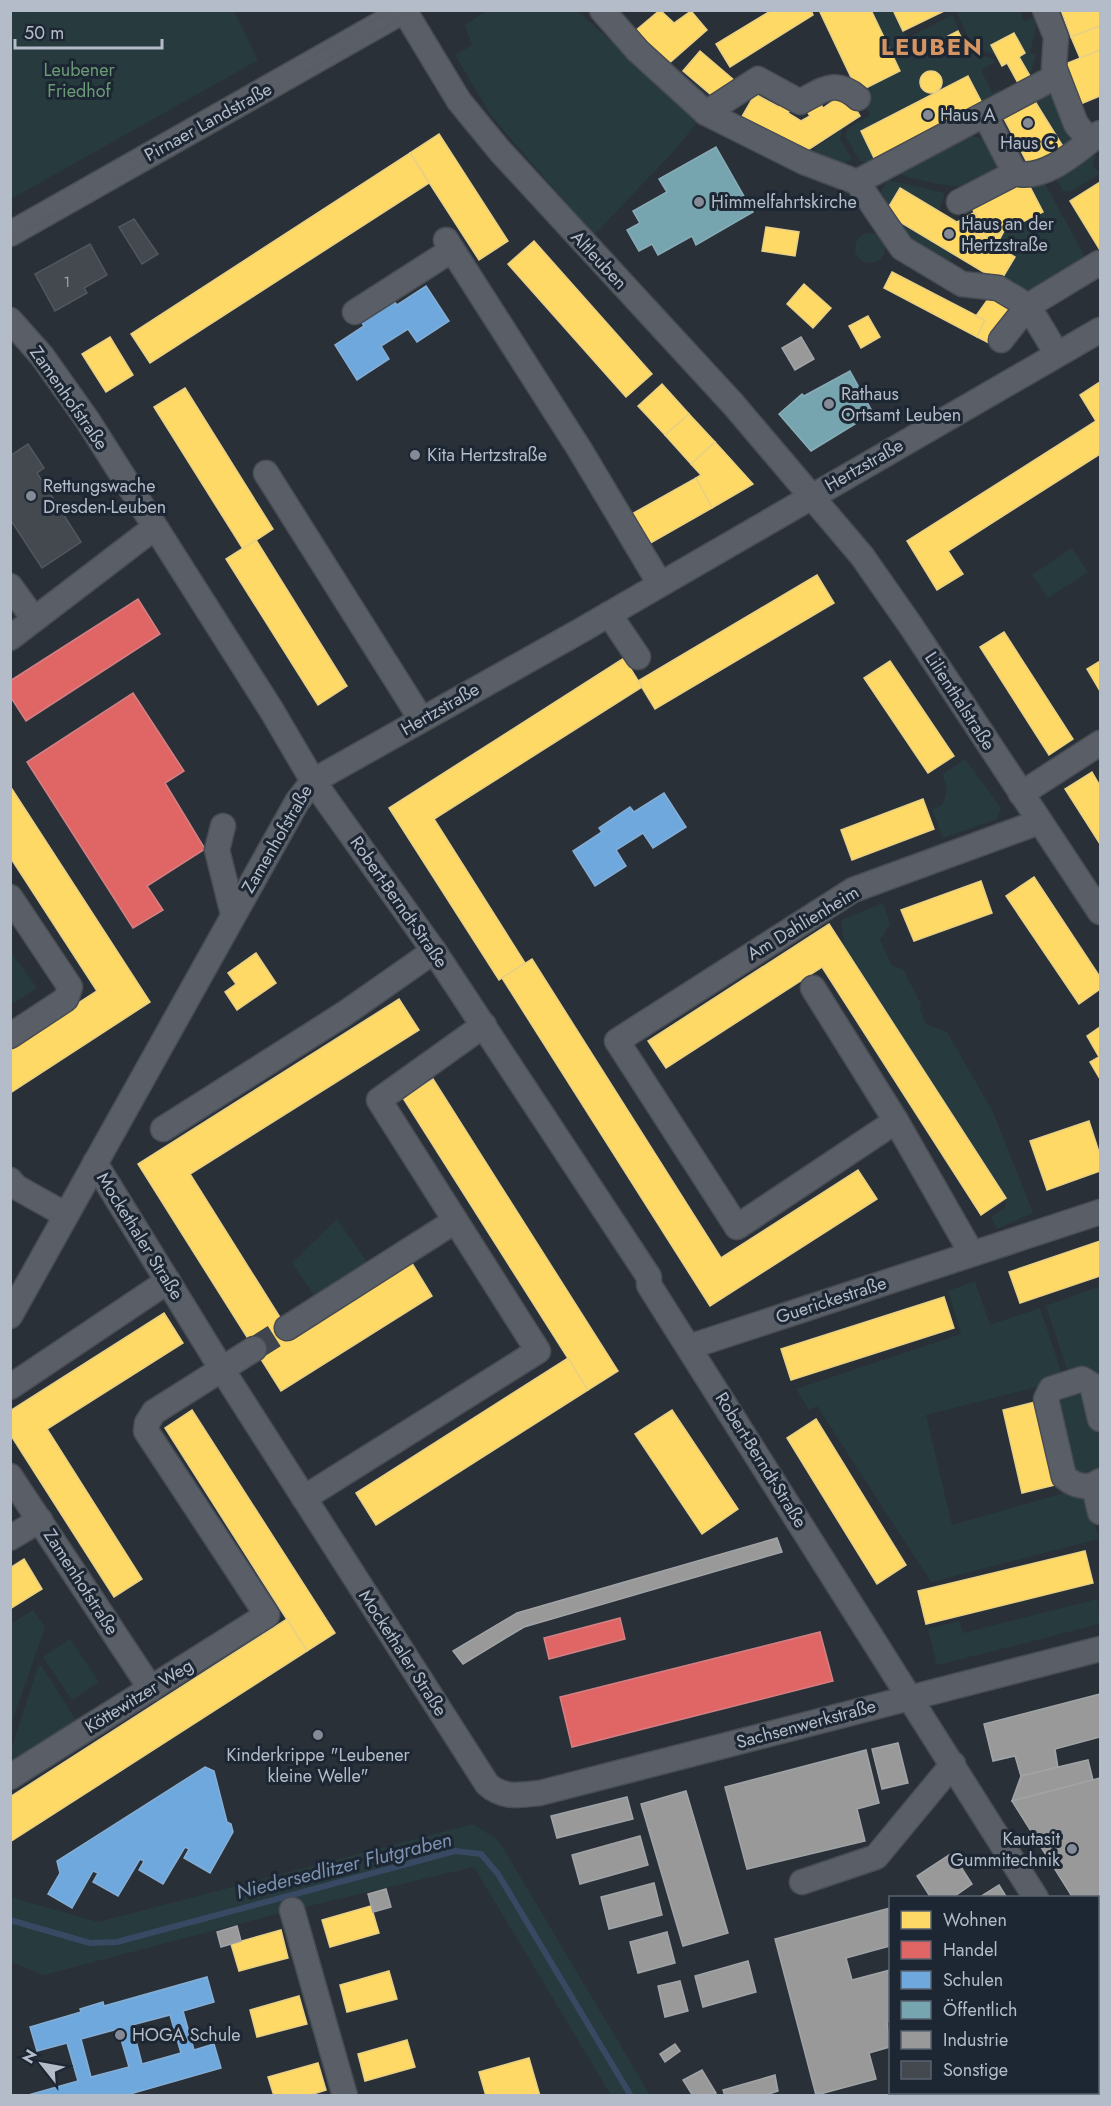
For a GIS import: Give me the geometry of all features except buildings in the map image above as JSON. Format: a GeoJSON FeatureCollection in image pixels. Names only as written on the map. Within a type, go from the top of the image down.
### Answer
{"type":"FeatureCollection","features":[{"type":"Feature","properties":{"kind":"street"},"geometry":{"type":"LineString","coordinates":[[602,10],[638,51],[706,113],[804,162],[857,182],[902,248],[962,284],[998,288],[1028,306],[1057,354]]}},
{"type":"Feature","properties":{"kind":"street"},"geometry":{"type":"LineString","coordinates":[[985,115],[1015,173],[1026,177],[1044,171],[1095,137],[1076,124],[1053,67],[1056,37],[1045,10]]}},
{"type":"Feature","properties":{"kind":"street","name":"Pirnaer Landstraße"},"geometry":{"type":"LineString","coordinates":[[10,234],[404,11]]}},
{"type":"Feature","properties":{"kind":"street","name":"Altleuben"},"geometry":{"type":"LineString","coordinates":[[404,11],[459,100],[500,151],[733,404],[811,496]]}},
{"type":"Feature","properties":{"kind":"street"},"geometry":{"type":"LineString","coordinates":[[857,182],[1057,76]]}},
{"type":"Feature","properties":{"kind":"street"},"geometry":{"type":"LineString","coordinates":[[706,113],[758,79],[800,102],[830,87],[846,87],[858,98]]}},
{"type":"Feature","properties":{"kind":"street"},"geometry":{"type":"LineString","coordinates":[[959,202],[1015,173]]}},
{"type":"Feature","properties":{"kind":"street"},"geometry":{"type":"LineString","coordinates":[[355,312],[449,245],[579,450],[660,584]]}},
{"type":"Feature","properties":{"kind":"street"},"geometry":{"type":"LineString","coordinates":[[1002,340],[1028,306],[1099,263],[1101,266]]}},
{"type":"Feature","properties":{"kind":"street","name":"Zamenhofstraße"},"geometry":{"type":"LineString","coordinates":[[10,320],[42,356],[88,421],[272,711],[313,781],[297,802],[233,914],[10,1316]]}},
{"type":"Feature","properties":{"kind":"street","name":"Hertzstraße"},"geometry":{"type":"LineString","coordinates":[[313,781],[609,614],[1101,330]]}},
{"type":"Feature","properties":{"kind":"street"},"geometry":{"type":"LineString","coordinates":[[266,473],[421,719]]}},
{"type":"Feature","properties":{"kind":"street","name":"Lilienthalstraße"},"geometry":{"type":"LineString","coordinates":[[811,496],[862,556],[883,585],[1101,912]]}},
{"type":"Feature","properties":{"kind":"street"},"geometry":{"type":"LineString","coordinates":[[10,638],[154,528]]}},
{"type":"Feature","properties":{"kind":"street"},"geometry":{"type":"LineString","coordinates":[[10,586],[34,619]]}},
{"type":"Feature","properties":{"kind":"street"},"geometry":{"type":"LineString","coordinates":[[609,614],[638,657]]}},
{"type":"Feature","properties":{"kind":"street"},"geometry":{"type":"LineString","coordinates":[[1021,794],[1101,743]]}},
{"type":"Feature","properties":{"kind":"street","name":"Robert-Berndt-Straße"},"geometry":{"type":"LineString","coordinates":[[313,781],[434,951],[649,1277],[649,1285],[1035,1896]]}},
{"type":"Feature","properties":{"kind":"street","name":"Am Dahlienheim"},"geometry":{"type":"LineString","coordinates":[[896,1121],[737,1227],[617,1041],[853,890],[1039,822]]}},
{"type":"Feature","properties":{"kind":"street"},"geometry":{"type":"LineString","coordinates":[[223,825],[217,850],[233,914]]}},
{"type":"Feature","properties":{"kind":"street"},"geometry":{"type":"LineString","coordinates":[[10,897],[70,987],[66,999],[10,1036]]}},
{"type":"Feature","properties":{"kind":"street"},"geometry":{"type":"LineString","coordinates":[[163,1129],[344,1014],[434,951]]}},
{"type":"Feature","properties":{"kind":"street"},"geometry":{"type":"LineString","coordinates":[[813,988],[896,1121],[972,1254]]}},
{"type":"Feature","properties":{"kind":"street"},"geometry":{"type":"LineString","coordinates":[[304,1498],[538,1351],[379,1100],[484,1025]]}},
{"type":"Feature","properties":{"kind":"street","name":"Mockethaler Straße"},"geometry":{"type":"LineString","coordinates":[[95,1163],[223,1371],[487,1784],[497,1794],[512,1796]]}},
{"type":"Feature","properties":{"kind":"street"},"geometry":{"type":"LineString","coordinates":[[10,1180],[16,1187],[66,1215]]}},
{"type":"Feature","properties":{"kind":"street","name":"Guerickestraße"},"geometry":{"type":"LineString","coordinates":[[690,1347],[1101,1212]]}},
{"type":"Feature","properties":{"kind":"street"},"geometry":{"type":"LineString","coordinates":[[287,1328],[455,1221]]}},
{"type":"Feature","properties":{"kind":"street"},"geometry":{"type":"LineString","coordinates":[[10,1387],[168,1281]]}},
{"type":"Feature","properties":{"kind":"street"},"geometry":{"type":"LineString","coordinates":[[223,1371],[254,1349]]}},
{"type":"Feature","properties":{"kind":"street","name":"Köttewitzer Weg"},"geometry":{"type":"LineString","coordinates":[[10,1777],[267,1615],[146,1431],[147,1422],[154,1412],[223,1371]]}},
{"type":"Feature","properties":{"kind":"street"},"geometry":{"type":"LineString","coordinates":[[1101,1419],[1092,1385],[1082,1379],[1051,1389],[1046,1400],[1064,1477],[1073,1485],[1097,1484],[1101,1512]]}},
{"type":"Feature","properties":{"kind":"street","name":"Zamenhofstraße"},"geometry":{"type":"LineString","coordinates":[[10,1476],[151,1689]]}},
{"type":"Feature","properties":{"kind":"street"},"geometry":{"type":"LineString","coordinates":[[10,1538],[40,1520]]}},
{"type":"Feature","properties":{"kind":"street","name":"Sachsenwerkstraße"},"geometry":{"type":"LineString","coordinates":[[512,1796],[540,1793],[1101,1649]]}},
{"type":"Feature","properties":{"kind":"street"},"geometry":{"type":"LineString","coordinates":[[802,1882],[876,1857],[953,1764]]}},
{"type":"Feature","properties":{"kind":"street"},"geometry":{"type":"LineString","coordinates":[[292,1910],[345,2096]]}},
{"type":"Feature","properties":{"kind":"green space","name":"Leubener Friedhof"},"geometry":{"type":"Polygon","coordinates":[[[11,10],[234,11],[258,60],[11,199],[11,10]]]}},
{"type":"Feature","properties":{"kind":"green space"},"geometry":{"type":"Polygon","coordinates":[[[962,10],[1020,11],[1024,22],[1040,15],[1043,23],[1037,23],[1030,53],[1036,55],[1030,76],[1019,57],[1025,53],[1014,33],[991,45],[997,55],[973,48],[957,13],[962,10]]]}},
{"type":"Feature","properties":{"kind":"green space"},"geometry":{"type":"Polygon","coordinates":[[[486,11],[577,11],[700,118],[677,148],[594,235],[492,117],[455,55],[472,45],[465,25],[486,11]]]}},
{"type":"Feature","properties":{"kind":"green space"},"geometry":{"type":"Polygon","coordinates":[[[871,11],[893,11],[907,38],[952,15],[969,51],[993,59],[995,62],[981,70],[992,93],[1000,89],[1002,93],[983,105],[968,76],[941,90],[938,74],[926,72],[921,82],[934,93],[861,131],[875,160],[868,163],[860,161],[846,137],[847,129],[870,115],[858,92],[871,11]]]}},
{"type":"Feature","properties":{"kind":"green space"},"geometry":{"type":"Polygon","coordinates":[[[1054,90],[1076,142],[1067,153],[1031,95],[1054,90]]]}},
{"type":"Feature","properties":{"kind":"green space"},"geometry":{"type":"Polygon","coordinates":[[[842,130],[840,139],[852,159],[837,167],[806,154],[842,130]]]}},
{"type":"Feature","properties":{"kind":"green space"},"geometry":{"type":"Polygon","coordinates":[[[970,135],[988,141],[1000,167],[992,177],[981,183],[956,186],[904,176],[899,173],[970,135]]]}},
{"type":"Feature","properties":{"kind":"green space"},"geometry":{"type":"Polygon","coordinates":[[[1091,150],[1095,155],[1093,166],[1100,174],[1069,192],[1063,191],[1054,175],[1091,150]]]}},
{"type":"Feature","properties":{"kind":"green space"},"geometry":{"type":"Polygon","coordinates":[[[1040,174],[1083,253],[1084,260],[1026,294],[1000,282],[999,243],[1008,230],[1043,212],[1027,181],[1040,174]]]}},
{"type":"Feature","properties":{"kind":"green space"},"geometry":{"type":"Polygon","coordinates":[[[888,180],[945,193],[939,211],[900,188],[885,213],[875,201],[888,180]]]}},
{"type":"Feature","properties":{"kind":"green space"},"geometry":{"type":"Polygon","coordinates":[[[902,223],[954,254],[946,267],[911,247],[902,223]]]}},
{"type":"Feature","properties":{"kind":"green space"},"geometry":{"type":"Polygon","coordinates":[[[870,233],[881,237],[885,248],[881,259],[870,263],[859,259],[855,248],[859,237],[870,233]]]}},
{"type":"Feature","properties":{"kind":"green space"},"geometry":{"type":"Polygon","coordinates":[[[1072,548],[1088,572],[1048,598],[1032,575],[1072,548]]]}},
{"type":"Feature","properties":{"kind":"green space"},"geometry":{"type":"Polygon","coordinates":[[[965,759],[1001,808],[997,819],[943,838],[932,810],[942,805],[947,791],[943,774],[965,759]]]}},
{"type":"Feature","properties":{"kind":"green space"},"geometry":{"type":"Polygon","coordinates":[[[883,903],[890,924],[880,940],[892,966],[903,969],[921,1004],[920,1009],[926,1024],[947,1032],[993,1112],[1033,1213],[997,1229],[991,1217],[1005,1208],[1006,1198],[845,948],[841,920],[883,903]]]}},
{"type":"Feature","properties":{"kind":"green space"},"geometry":{"type":"Polygon","coordinates":[[[10,951],[37,988],[11,1005],[10,1005],[10,951]]]}},
{"type":"Feature","properties":{"kind":"green space"},"geometry":{"type":"Polygon","coordinates":[[[337,1219],[367,1262],[314,1295],[292,1263],[337,1219]]]}},
{"type":"Feature","properties":{"kind":"green space"},"geometry":{"type":"Polygon","coordinates":[[[975,1281],[990,1325],[1040,1308],[1064,1380],[926,1415],[952,1525],[1064,1493],[1086,1494],[1099,1539],[931,1582],[817,1406],[809,1410],[796,1389],[961,1334],[948,1291],[975,1281]]]}},
{"type":"Feature","properties":{"kind":"green space"},"geometry":{"type":"Polygon","coordinates":[[[1100,1286],[1100,1381],[1070,1378],[1046,1306],[1100,1286]]]}},
{"type":"Feature","properties":{"kind":"green space"},"geometry":{"type":"Polygon","coordinates":[[[1080,1389],[1089,1393],[1100,1441],[1100,1473],[1079,1477],[1071,1470],[1054,1407],[1059,1395],[1080,1389]]]}},
{"type":"Feature","properties":{"kind":"green space"},"geometry":{"type":"Polygon","coordinates":[[[1097,1599],[1100,1624],[937,1665],[928,1629],[959,1621],[963,1633],[1097,1599]]]}},
{"type":"Feature","properties":{"kind":"green space"},"geometry":{"type":"Polygon","coordinates":[[[33,1610],[45,1627],[11,1725],[11,1624],[33,1610]]]}},
{"type":"Feature","properties":{"kind":"green space"},"geometry":{"type":"Polygon","coordinates":[[[70,1639],[99,1682],[72,1700],[43,1657],[70,1639]]]}},
{"type":"Feature","properties":{"kind":"green space"},"geometry":{"type":"Polygon","coordinates":[[[41,1665],[80,1727],[11,1772],[11,1749],[38,1667],[41,1665]]]}},
{"type":"Feature","properties":{"kind":"green space"},"geometry":{"type":"Polygon","coordinates":[[[473,1824],[499,1841],[650,2095],[611,2095],[474,1867],[292,1910],[44,1975],[11,1962],[10,1897],[98,1922],[473,1824]]]}},
{"type":"Feature","properties":{"kind":"waterway","name":"Niedersedlitzer Flutgraben"},"geometry":{"type":"LineString","coordinates":[[10,1920],[90,1943],[117,1942],[455,1851],[481,1854],[498,1874],[631,2096]]}},
{"type":"Feature","properties":{"kind":"tunnel"},"geometry":{"type":"LineString","coordinates":[[254,1349],[287,1328]]}},
{"type":"Feature","properties":{"kind":"tram line"},"geometry":{"type":"LineString","coordinates":[[121,166],[392,10]]}},
{"type":"Feature","properties":{"kind":"tram line"},"geometry":{"type":"LineString","coordinates":[[10,239],[416,10]]}},
{"type":"Feature","properties":{"kind":"place","name":"Haus A"},"geometry":{"type":"Point","coordinates":[928,115]}},
{"type":"Feature","properties":{"kind":"place","name":"Haus C"},"geometry":{"type":"Point","coordinates":[1028,123]}},
{"type":"Feature","properties":{"kind":"place","name":"Himmelfahrtskirche"},"geometry":{"type":"Point","coordinates":[699,202]}},
{"type":"Feature","properties":{"kind":"place","name":"Haus an der Hertzstraße"},"geometry":{"type":"Point","coordinates":[949,234]}},
{"type":"Feature","properties":{"kind":"place","name":"Rathaus Ortsamt Leuben"},"geometry":{"type":"Point","coordinates":[829,404]}},
{"type":"Feature","properties":{"kind":"place","name":"Kita Hertzstraße"},"geometry":{"type":"Point","coordinates":[415,455]}},
{"type":"Feature","properties":{"kind":"place","name":"Rettungswache Dresden-Leuben"},"geometry":{"type":"Point","coordinates":[31,496]}},
{"type":"Feature","properties":{"kind":"place","name":"Kinderkrippe \"Leubener kleine Welle\""},"geometry":{"type":"Point","coordinates":[318,1735]}},
{"type":"Feature","properties":{"kind":"place","name":"Kautasit Gummitechnik"},"geometry":{"type":"Point","coordinates":[1072,1849]}},
{"type":"Feature","properties":{"kind":"place","name":"HOGA Schule"},"geometry":{"type":"Point","coordinates":[120,2035]}},
{"type":"Feature","properties":{"kind":"district","name":"LEUBEN"},"geometry":{"type":"Point","coordinates":[932,46]}}]}
